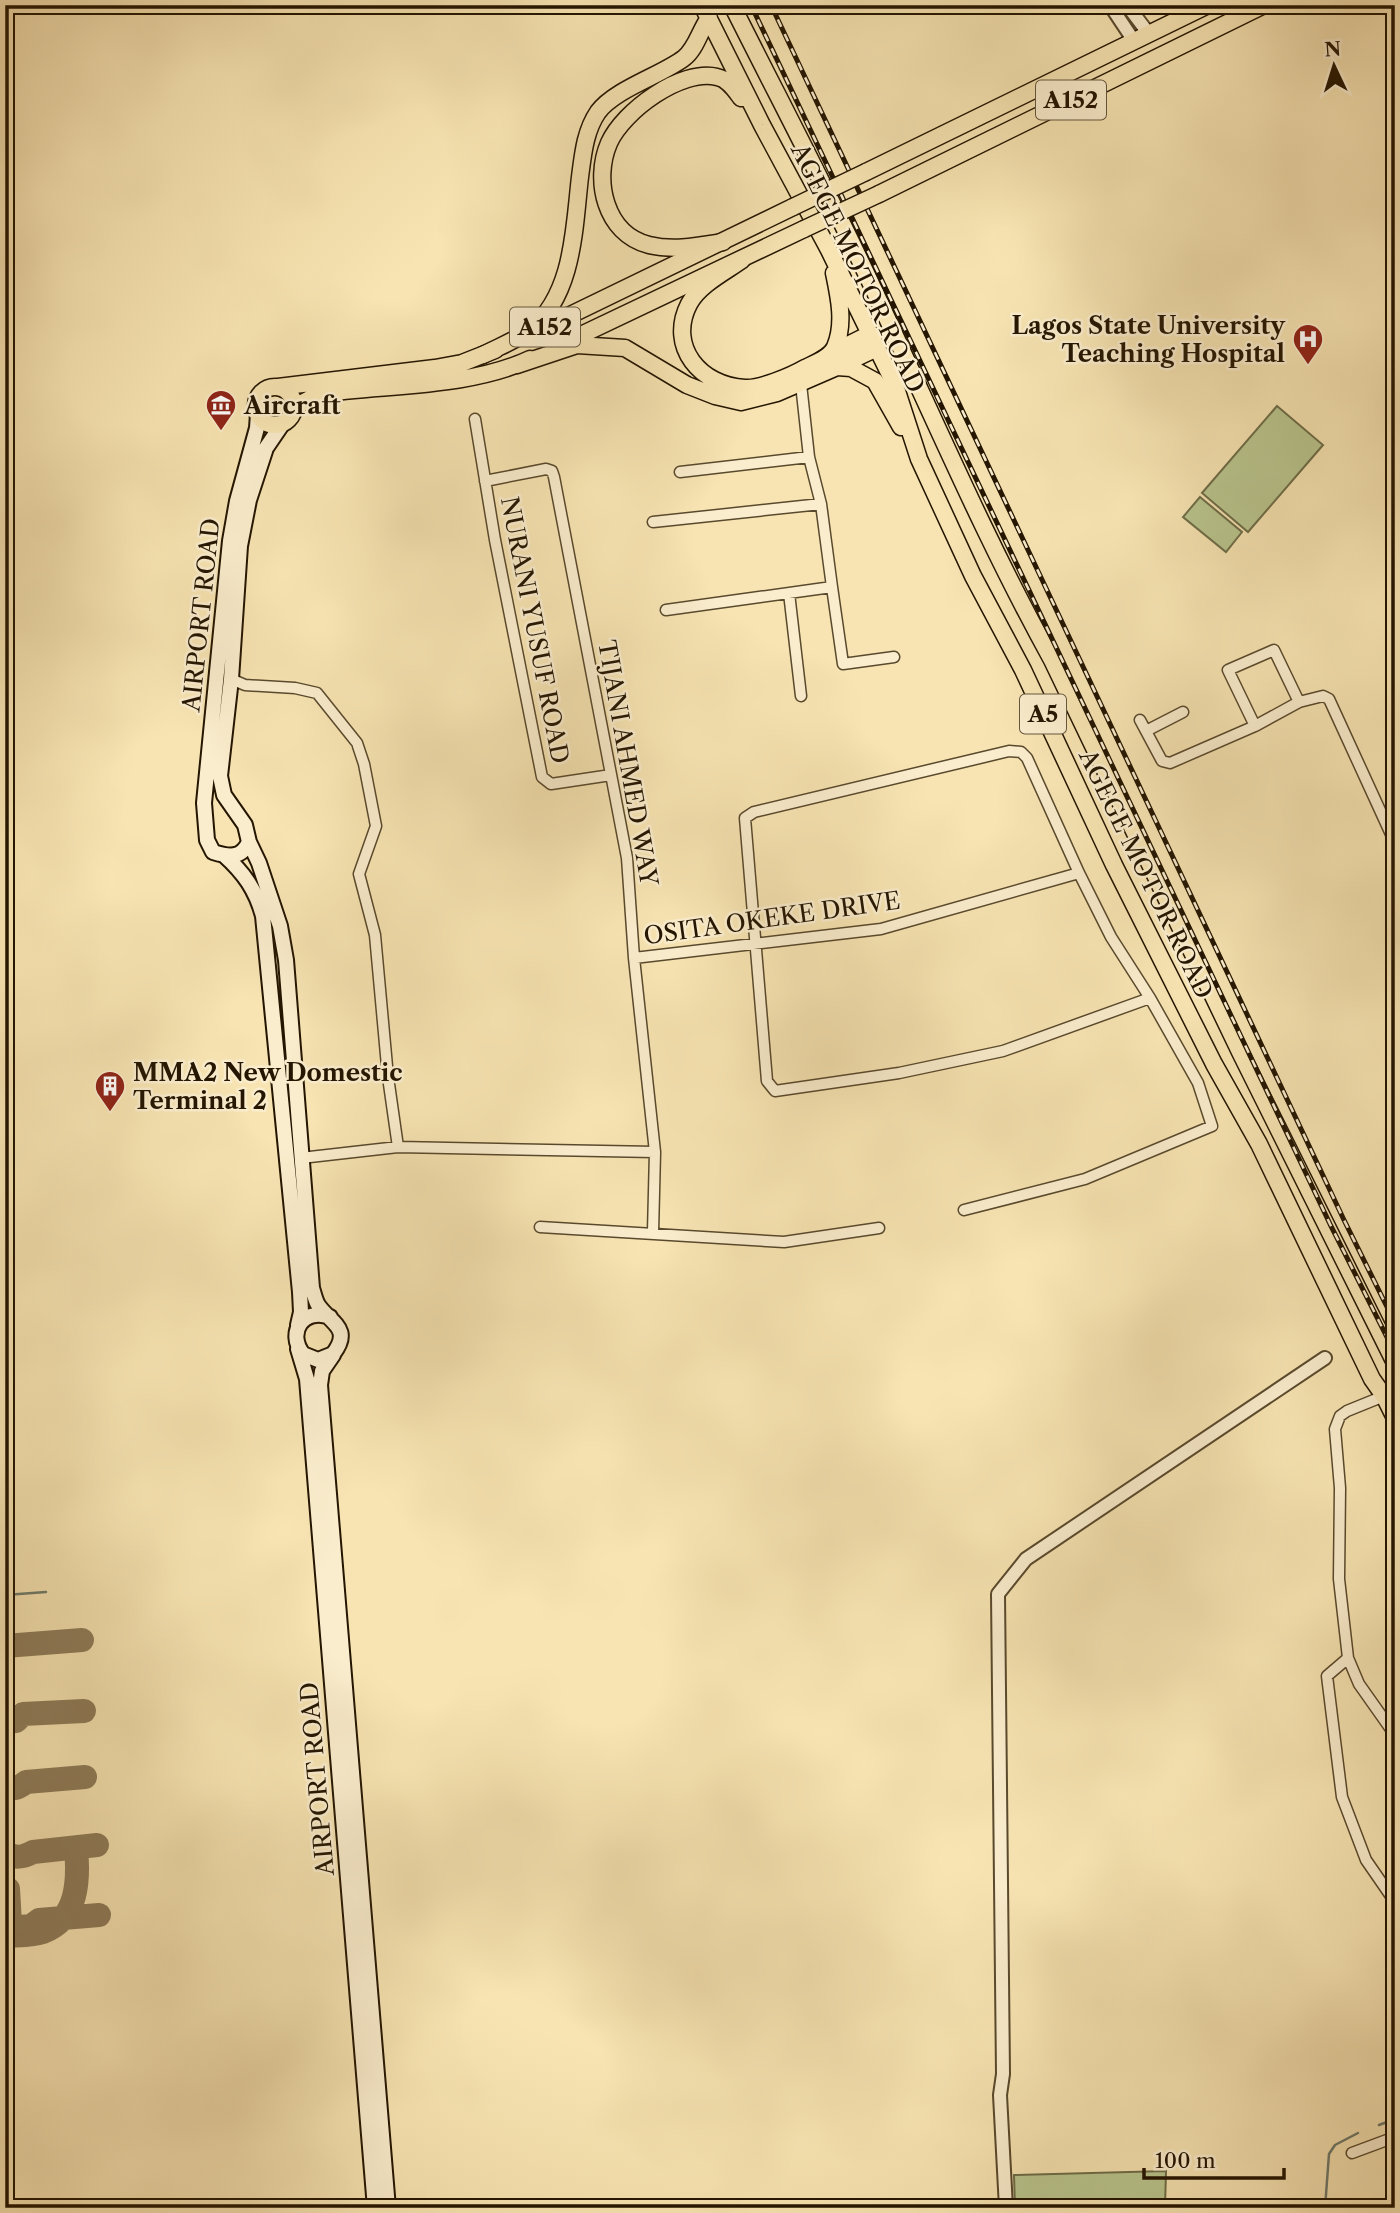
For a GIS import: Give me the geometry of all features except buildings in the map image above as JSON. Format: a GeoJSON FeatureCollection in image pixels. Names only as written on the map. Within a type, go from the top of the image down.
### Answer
{"type":"FeatureCollection","features":[{"type":"Feature","properties":{"kind":"main road","name":"AGEGE MOTOR ROAD"},"geometry":{"type":"LineString","coordinates":[[732,5],[853,245],[954,467],[1026,614],[1052,660],[1240,1052],[1395,1363]]}},
{"type":"Feature","properties":{"kind":"main road","name":"A152"},"geometry":{"type":"LineString","coordinates":[[278,387],[435,368],[461,363],[505,346],[1208,5]]}},
{"type":"Feature","properties":{"kind":"main road","name":"AIRPORT ROAD"},"geometry":{"type":"LineString","coordinates":[[233,810],[224,795],[220,776],[231,679],[240,546],[249,500],[266,449],[288,417],[302,403],[319,394],[448,380],[517,365],[879,194],[1264,5]]}},
{"type":"Feature","properties":{"kind":"main road","name":"AGEGE MOTOR ROAD"},"geometry":{"type":"LineString","coordinates":[[706,12],[762,125],[830,250],[895,385],[919,459],[973,576],[1023,670],[1114,865],[1214,1064],[1259,1144],[1372,1379],[1395,1418]]}},
{"type":"Feature","properties":{"kind":"main road"},"geometry":{"type":"LineString","coordinates":[[483,355],[529,331],[546,314],[555,300],[570,256],[588,128],[600,109],[617,96],[684,58],[706,12]]}},
{"type":"Feature","properties":{"kind":"main road"},"geometry":{"type":"LineString","coordinates":[[723,242],[678,249],[646,244],[627,234],[611,215],[603,196],[602,168],[609,143],[624,120],[648,101],[671,85],[697,75],[719,77],[728,82],[762,125]]}},
{"type":"Feature","properties":{"kind":"main road"},"geometry":{"type":"LineString","coordinates":[[517,365],[576,345],[600,344],[625,348],[687,385],[741,402],[802,384],[834,361],[840,305],[830,250]]}},
{"type":"Feature","properties":{"kind":"main road"},"geometry":{"type":"LineString","coordinates":[[741,260],[705,286],[689,303],[682,326],[683,349],[698,371],[720,384],[747,389],[834,361],[873,341]]}},
{"type":"Feature","properties":{"kind":"main road"},"geometry":{"type":"LineString","coordinates":[[834,361],[876,381],[919,459]]}},
{"type":"Feature","properties":{"kind":"main road"},"geometry":{"type":"LineString","coordinates":[[278,387],[291,396],[288,417],[273,425],[258,414],[256,401],[259,395],[269,388],[278,387]]}},
{"type":"Feature","properties":{"kind":"main road","name":"AIRPORT ROAD"},"geometry":{"type":"LineString","coordinates":[[205,823],[205,791],[230,541],[258,414]]}},
{"type":"Feature","properties":{"kind":"main road"},"geometry":{"type":"LineString","coordinates":[[214,810],[233,810],[245,825],[249,842],[259,863],[277,916],[286,960],[312,1288],[319,1306],[340,1331],[341,1339],[333,1354],[318,1360],[303,1354],[298,1348],[295,1333],[301,1312],[300,1292],[263,916],[258,896],[248,879],[224,856],[214,852],[207,840],[205,823],[214,810]]}},
{"type":"Feature","properties":{"kind":"main road"},"geometry":{"type":"LineString","coordinates":[[224,856],[245,852],[249,842]]}},
{"type":"Feature","properties":{"kind":"main road"},"geometry":{"type":"LineString","coordinates":[[1214,1064],[1240,1052]]}},
{"type":"Feature","properties":{"kind":"main road"},"geometry":{"type":"LineString","coordinates":[[298,1326],[309,1316],[330,1317]]}},
{"type":"Feature","properties":{"kind":"main road","name":"AIRPORT ROAD"},"geometry":{"type":"LineString","coordinates":[[298,1348],[305,1367],[309,1395],[375,2208]]}},
{"type":"Feature","properties":{"kind":"main road","name":"AIRPORT ROAD"},"geometry":{"type":"LineString","coordinates":[[333,1354],[322,1371],[320,1385],[388,2208]]}},
{"type":"Feature","properties":{"kind":"street"},"geometry":{"type":"LineString","coordinates":[[1110,5],[1142,38]]}},
{"type":"Feature","properties":{"kind":"street"},"geometry":{"type":"LineString","coordinates":[[1127,5],[1142,38]]}},
{"type":"Feature","properties":{"kind":"street"},"geometry":{"type":"LineString","coordinates":[[802,384],[809,457],[821,503],[844,664],[894,657]]}},
{"type":"Feature","properties":{"kind":"street","name":"NURANI YUSUF ROAD"},"geometry":{"type":"LineString","coordinates":[[475,419],[542,777],[551,784],[611,775]]}},
{"type":"Feature","properties":{"kind":"street"},"geometry":{"type":"LineString","coordinates":[[680,472],[809,457]]}},
{"type":"Feature","properties":{"kind":"street","name":"TIJANI AHMED WAY"},"geometry":{"type":"LineString","coordinates":[[485,481],[546,469],[552,471],[627,858],[634,958],[655,1152],[653,1232]]}},
{"type":"Feature","properties":{"kind":"street"},"geometry":{"type":"LineString","coordinates":[[653,522],[821,503]]}},
{"type":"Feature","properties":{"kind":"street"},"geometry":{"type":"LineString","coordinates":[[666,611],[832,587]]}},
{"type":"Feature","properties":{"kind":"street"},"geometry":{"type":"LineString","coordinates":[[789,593],[801,696]]}},
{"type":"Feature","properties":{"kind":"street"},"geometry":{"type":"LineString","coordinates":[[1255,726],[1228,670],[1274,650],[1299,702]]}},
{"type":"Feature","properties":{"kind":"street"},"geometry":{"type":"LineString","coordinates":[[231,679],[245,685],[295,688],[317,693],[356,743],[364,764],[376,827],[359,874],[375,935],[388,1077],[398,1147]]}},
{"type":"Feature","properties":{"kind":"street"},"geometry":{"type":"LineString","coordinates":[[1140,720],[1161,761],[1170,763],[1255,726],[1299,702],[1318,695],[1329,699],[1395,843]]}},
{"type":"Feature","properties":{"kind":"street"},"geometry":{"type":"LineString","coordinates":[[1146,732],[1183,712]]}},
{"type":"Feature","properties":{"kind":"street"},"geometry":{"type":"LineString","coordinates":[[964,1210],[1085,1179],[1212,1126],[1198,1083],[1150,998],[1111,937],[1027,758],[1021,752],[1009,751],[754,812],[745,818],[767,1081],[775,1091],[899,1073],[1003,1051],[1150,998]]}},
{"type":"Feature","properties":{"kind":"street","name":"OSITA OKEKE DRIVE"},"geometry":{"type":"LineString","coordinates":[[634,958],[881,929],[1079,873]]}},
{"type":"Feature","properties":{"kind":"street"},"geometry":{"type":"LineString","coordinates":[[302,1158],[398,1147],[655,1152]]}},
{"type":"Feature","properties":{"kind":"street"},"geometry":{"type":"LineString","coordinates":[[540,1227],[784,1242],[879,1228]]}},
{"type":"Feature","properties":{"kind":"street"},"geometry":{"type":"LineString","coordinates":[[1006,2208],[1000,2095],[1003,2062],[998,1594],[1026,1559],[1325,1359]]}},
{"type":"Feature","properties":{"kind":"street"},"geometry":{"type":"LineString","coordinates":[[1384,1396],[1347,1411],[1340,1416],[1335,1429],[1340,1488],[1339,1579],[1348,1658],[1359,1684],[1395,1735]]}},
{"type":"Feature","properties":{"kind":"street"},"geometry":{"type":"LineString","coordinates":[[1348,1658],[1327,1676],[1342,1797],[1366,1860],[1395,1902]]}},
{"type":"Feature","properties":{"kind":"street"},"geometry":{"type":"LineString","coordinates":[[1352,2153],[1395,2137]]}},
{"type":"Feature","properties":{"kind":"green space"},"geometry":{"type":"Polygon","coordinates":[[[1277,406],[1323,445],[1248,532],[1202,493],[1277,406]]]}},
{"type":"Feature","properties":{"kind":"green space"},"geometry":{"type":"Polygon","coordinates":[[[1200,497],[1242,532],[1226,552],[1183,517],[1200,497]]]}},
{"type":"Feature","properties":{"kind":"green space"},"geometry":{"type":"Polygon","coordinates":[[[1166,2171],[1165,2208],[1015,2208],[1014,2175],[1166,2171]]]}},
{"type":"Feature","properties":{"kind":"waterway"},"geometry":{"type":"LineString","coordinates":[[5,1595],[46,1592]]}},
{"type":"Feature","properties":{"kind":"waterway"},"geometry":{"type":"LineString","coordinates":[[1379,2125],[1395,2119]]}},
{"type":"Feature","properties":{"kind":"waterway"},"geometry":{"type":"LineString","coordinates":[[1325,2208],[1329,2154],[1335,2145],[1358,2133]]}},
{"type":"Feature","properties":{"kind":"taxiway"},"geometry":{"type":"LineString","coordinates":[[5,1646],[82,1640]]}},
{"type":"Feature","properties":{"kind":"taxiway"},"geometry":{"type":"LineString","coordinates":[[5,1722],[16,1721],[23,1714],[84,1711]]}},
{"type":"Feature","properties":{"kind":"taxiway"},"geometry":{"type":"LineString","coordinates":[[5,1786],[14,1788],[26,1782],[85,1777]]}},
{"type":"Feature","properties":{"kind":"taxiway"},"geometry":{"type":"LineString","coordinates":[[5,1853],[19,1857],[33,1852],[97,1845]]}},
{"type":"Feature","properties":{"kind":"taxiway"},"geometry":{"type":"LineString","coordinates":[[5,1936],[43,1932],[63,1918],[74,1897],[76,1848]]}},
{"type":"Feature","properties":{"kind":"taxiway"},"geometry":{"type":"LineString","coordinates":[[8,1889],[10,1923],[20,1927],[31,1926],[39,1920],[99,1915]]}},
{"type":"Feature","properties":{"kind":"railway"},"geometry":{"type":"LineString","coordinates":[[751,5],[1330,1224],[1395,1353]]}},
{"type":"Feature","properties":{"kind":"railway"},"geometry":{"type":"LineString","coordinates":[[771,5],[1395,1323]]}},
{"type":"Feature","properties":{"kind":"place","name":"Lagos State University Teaching Hospital"},"geometry":{"type":"Point","coordinates":[1308,366]}},
{"type":"Feature","properties":{"kind":"place","name":"Aircraft"},"geometry":{"type":"Point","coordinates":[221,432]}},
{"type":"Feature","properties":{"kind":"place","name":"MMA2 New Domestic Terminal 2"},"geometry":{"type":"Point","coordinates":[110,1113]}}]}
